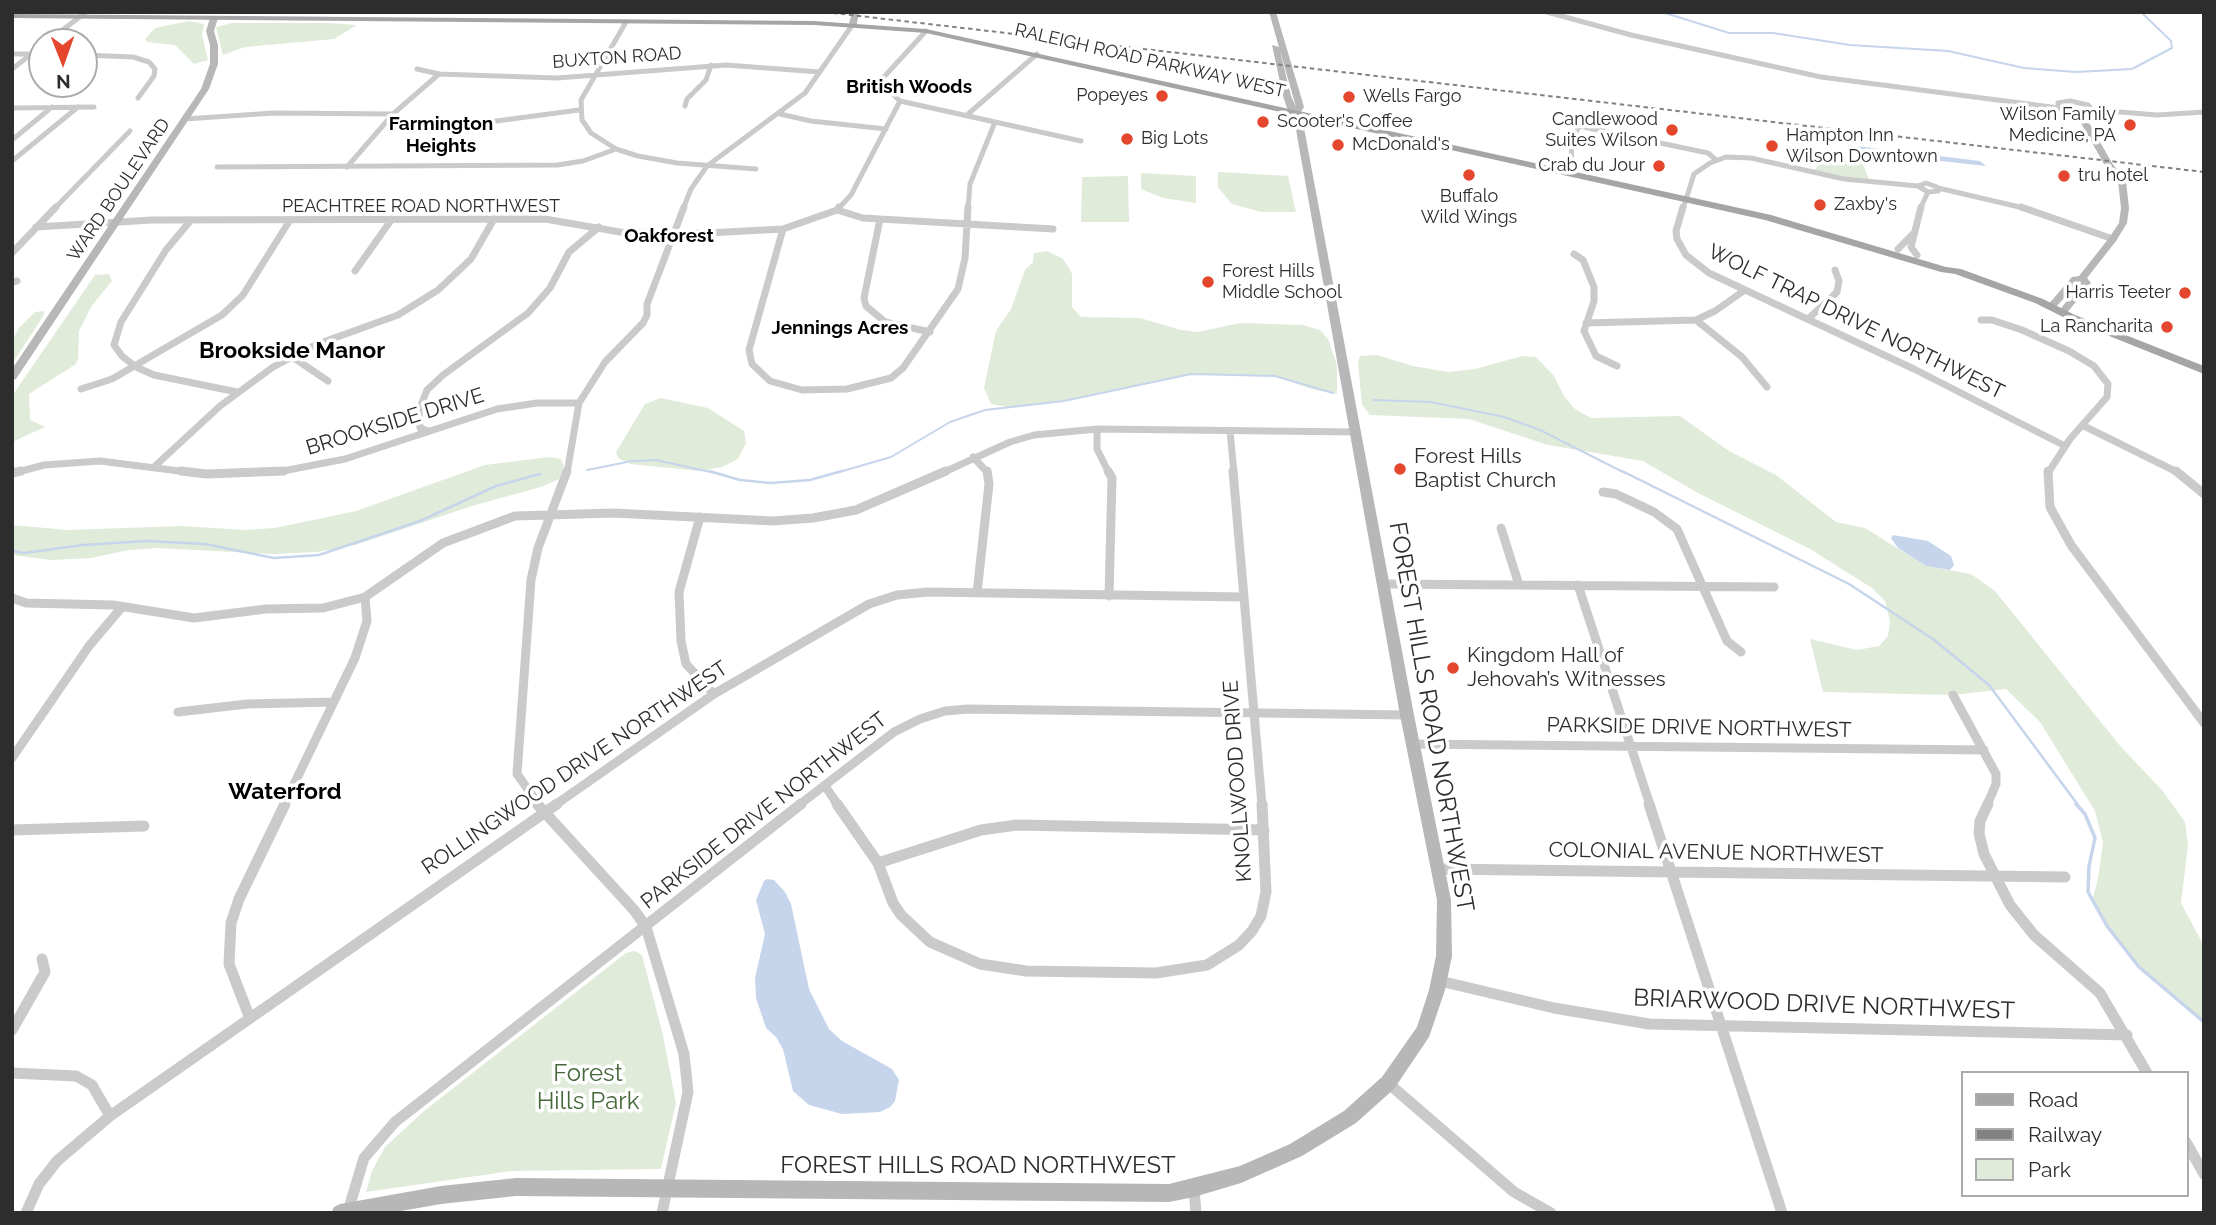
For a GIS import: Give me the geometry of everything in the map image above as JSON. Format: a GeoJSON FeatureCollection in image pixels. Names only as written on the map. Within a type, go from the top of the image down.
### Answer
{"type":"FeatureCollection","features":[{"type":"Feature","properties":{"kind":"main road","name":"FOREST HILLS ROAD NORTHWEST"},"geometry":{"type":"LineString","coordinates":[[344,1212],[441,1195],[516,1187],[1140,1194],[1194,1188],[1241,1174],[1296,1150],[1350,1117],[1388,1083],[1423,1031],[1440,981],[1446,925],[1438,869],[1407,715],[1297,112],[1291,108],[1287,96],[1270,12]]}},
{"type":"Feature","properties":{"kind":"main road","name":"RALEIGH ROAD PARKWAY WEST"},"geometry":{"type":"LineString","coordinates":[[12,16],[217,15],[853,24],[926,31],[1767,217],[1945,270],[1957,271]]}},
{"type":"Feature","properties":{"kind":"main road","name":"WARD BOULEVARD"},"geometry":{"type":"LineString","coordinates":[[12,377],[185,119],[213,71],[214,45],[210,25],[217,15]]}},
{"type":"Feature","properties":{"kind":"main road"},"geometry":{"type":"LineString","coordinates":[[2059,309],[2086,283],[2082,278],[2113,239],[2123,223],[2126,208],[2122,191],[2115,186],[2108,164],[2081,117]]}},
{"type":"Feature","properties":{"kind":"main road","name":"RALEIGH ROAD PARKWAY WEST"},"geometry":{"type":"LineString","coordinates":[[1767,217],[1793,220],[1917,255],[2059,309],[2204,369]]}},
{"type":"Feature","properties":{"kind":"street"},"geometry":{"type":"LineString","coordinates":[[662,1213],[686,1111],[687,1073],[678,1029],[646,926],[520,781],[517,765],[531,580],[538,548],[567,472],[579,403],[599,370],[643,323],[647,315],[647,304],[691,189],[707,166],[780,114],[804,93],[853,24],[856,12]]}},
{"type":"Feature","properties":{"kind":"street"},"geometry":{"type":"LineString","coordinates":[[1547,12],[1618,32],[1821,77],[2059,108],[2081,117],[2091,116],[2095,110]]}},
{"type":"Feature","properties":{"kind":"street"},"geometry":{"type":"LineString","coordinates":[[66,28],[83,15]]}},
{"type":"Feature","properties":{"kind":"street"},"geometry":{"type":"LineString","coordinates":[[626,22],[581,100],[579,110],[582,120],[591,133],[616,149],[660,160],[756,169]]}},
{"type":"Feature","properties":{"kind":"street"},"geometry":{"type":"LineString","coordinates":[[926,31],[883,78],[883,85],[900,101],[1081,141]]}},
{"type":"Feature","properties":{"kind":"street"},"geometry":{"type":"LineString","coordinates":[[967,115],[1037,54]]}},
{"type":"Feature","properties":{"kind":"street"},"geometry":{"type":"LineString","coordinates":[[12,69],[28,56]]}},
{"type":"Feature","properties":{"kind":"street"},"geometry":{"type":"LineString","coordinates":[[98,56],[133,57],[149,62],[155,69],[154,76],[138,98]]}},
{"type":"Feature","properties":{"kind":"street"},"geometry":{"type":"LineString","coordinates":[[685,106],[687,99],[706,80],[710,65]]}},
{"type":"Feature","properties":{"kind":"street","name":"BUXTON ROAD"},"geometry":{"type":"LineString","coordinates":[[417,69],[439,74],[592,77],[710,65],[759,65],[820,72]]}},
{"type":"Feature","properties":{"kind":"street"},"geometry":{"type":"LineString","coordinates":[[347,167],[393,114],[439,74]]}},
{"type":"Feature","properties":{"kind":"street"},"geometry":{"type":"LineString","coordinates":[[2059,108],[2058,103],[2070,100],[2095,110],[2157,115],[2204,111]]}},
{"type":"Feature","properties":{"kind":"street"},"geometry":{"type":"LineString","coordinates":[[900,101],[850,195],[837,210],[880,219],[1053,229]]}},
{"type":"Feature","properties":{"kind":"street"},"geometry":{"type":"LineString","coordinates":[[12,140],[52,107]]}},
{"type":"Feature","properties":{"kind":"street"},"geometry":{"type":"LineString","coordinates":[[12,161],[78,107]]}},
{"type":"Feature","properties":{"kind":"street"},"geometry":{"type":"LineString","coordinates":[[12,108],[94,107]]}},
{"type":"Feature","properties":{"kind":"street"},"geometry":{"type":"LineString","coordinates":[[481,123],[579,110]]}},
{"type":"Feature","properties":{"kind":"street"},"geometry":{"type":"LineString","coordinates":[[185,119],[274,113],[393,114]]}},
{"type":"Feature","properties":{"kind":"street"},"geometry":{"type":"LineString","coordinates":[[780,114],[811,121],[886,128]]}},
{"type":"Feature","properties":{"kind":"street"},"geometry":{"type":"LineString","coordinates":[[783,229],[749,350],[751,363],[763,376],[779,385],[802,390],[839,390],[876,384],[901,371],[930,332],[961,279],[970,184],[995,122]]}},
{"type":"Feature","properties":{"kind":"street"},"geometry":{"type":"LineString","coordinates":[[1568,172],[1572,164],[1571,143],[1579,126],[1708,153],[1716,160],[1726,157],[1751,158],[1844,179],[1918,186],[1928,192],[1937,192],[1938,188]]}},
{"type":"Feature","properties":{"kind":"street"},"geometry":{"type":"LineString","coordinates":[[12,253],[130,131]]}},
{"type":"Feature","properties":{"kind":"street"},"geometry":{"type":"LineString","coordinates":[[217,167],[558,165],[583,161],[616,149]]}},
{"type":"Feature","properties":{"kind":"street","name":"WOLF TRAP DRIVE NORTHWEST"},"geometry":{"type":"LineString","coordinates":[[1716,160],[1694,174],[1686,199],[1676,231],[1686,255],[1709,273],[1914,369],[2065,446]]}},
{"type":"Feature","properties":{"kind":"street"},"geometry":{"type":"LineString","coordinates":[[1918,186],[1926,183],[2027,209],[2113,239]]}},
{"type":"Feature","properties":{"kind":"street"},"geometry":{"type":"LineString","coordinates":[[1917,255],[1911,247],[1913,234],[1925,194],[1928,192]]}},
{"type":"Feature","properties":{"kind":"street","name":"PEACHTREE ROAD NORTHWEST"},"geometry":{"type":"LineString","coordinates":[[36,228],[191,220],[494,219],[563,220],[620,232],[675,233],[783,229],[837,210]]}},
{"type":"Feature","properties":{"kind":"street"},"geometry":{"type":"LineString","coordinates":[[355,271],[391,219]]}},
{"type":"Feature","properties":{"kind":"street"},"geometry":{"type":"LineString","coordinates":[[153,467],[237,392],[291,356],[323,341],[412,309],[463,268],[484,240],[494,219]]}},
{"type":"Feature","properties":{"kind":"street"},"geometry":{"type":"LineString","coordinates":[[880,219],[864,298],[866,306],[885,322],[930,332]]}},
{"type":"Feature","properties":{"kind":"street"},"geometry":{"type":"LineString","coordinates":[[191,220],[166,250],[118,329],[114,345],[122,356],[136,367],[176,381],[237,392]]}},
{"type":"Feature","properties":{"kind":"street"},"geometry":{"type":"LineString","coordinates":[[80,389],[112,379],[136,367],[228,310],[243,295],[290,220]]}},
{"type":"Feature","properties":{"kind":"street"},"geometry":{"type":"LineString","coordinates":[[429,432],[420,428],[419,410],[427,390],[528,313],[550,288],[569,252],[599,227]]}},
{"type":"Feature","properties":{"kind":"street"},"geometry":{"type":"LineString","coordinates":[[1898,249],[1913,234]]}},
{"type":"Feature","properties":{"kind":"street"},"geometry":{"type":"LineString","coordinates":[[1574,254],[1583,260],[1594,287],[1594,301],[1584,331],[1596,356],[1617,366]]}},
{"type":"Feature","properties":{"kind":"street"},"geometry":{"type":"LineString","coordinates":[[1808,319],[1838,292],[1836,270]]}},
{"type":"Feature","properties":{"kind":"street"},"geometry":{"type":"LineString","coordinates":[[1586,323],[1696,320],[1715,311],[1745,290]]}},
{"type":"Feature","properties":{"kind":"street"},"geometry":{"type":"LineString","coordinates":[[1696,320],[1742,358],[1767,387]]}},
{"type":"Feature","properties":{"kind":"street"},"geometry":{"type":"LineString","coordinates":[[1981,320],[1992,320],[2022,330],[2076,355],[2100,372],[2109,388],[2107,397],[2048,470],[2050,507],[2058,525],[2204,723]]}},
{"type":"Feature","properties":{"kind":"street"},"geometry":{"type":"LineString","coordinates":[[291,356],[328,381]]}},
{"type":"Feature","properties":{"kind":"street","name":"BROOKSIDE DRIVE"},"geometry":{"type":"LineString","coordinates":[[12,473],[73,461],[114,461],[207,474],[283,471],[345,459],[504,408],[537,403],[579,403]]}},
{"type":"Feature","properties":{"kind":"street"},"geometry":{"type":"LineString","coordinates":[[2084,426],[2170,467],[2188,478],[2204,494]]}},
{"type":"Feature","properties":{"kind":"street"},"geometry":{"type":"LineString","coordinates":[[12,598],[34,604],[122,607],[194,618],[266,609],[323,608],[365,597],[430,550],[505,518],[551,513],[773,521],[834,515],[887,498],[974,457],[1034,435],[1097,429],[1356,432]]}},
{"type":"Feature","properties":{"kind":"street"},"geometry":{"type":"LineString","coordinates":[[1097,429],[1097,449],[1112,478],[1109,596]]}},
{"type":"Feature","properties":{"kind":"street","name":"KNOLLWOOD DRIVE"},"geometry":{"type":"LineString","coordinates":[[825,786],[878,863],[893,903],[901,915],[930,942],[960,957],[980,964],[1026,971],[1156,973],[1208,965],[1239,945],[1261,916],[1266,892],[1264,830],[1230,431]]}},
{"type":"Feature","properties":{"kind":"street"},"geometry":{"type":"LineString","coordinates":[[974,457],[988,472],[989,484],[977,593]]}},
{"type":"Feature","properties":{"kind":"street"},"geometry":{"type":"LineString","coordinates":[[1603,492],[1616,494],[1670,523],[1681,536],[1727,641],[1741,652]]}},
{"type":"Feature","properties":{"kind":"street"},"geometry":{"type":"LineString","coordinates":[[700,517],[684,567],[680,592],[681,641],[686,664],[714,694]]}},
{"type":"Feature","properties":{"kind":"street"},"geometry":{"type":"LineString","coordinates":[[1501,528],[1519,585]]}},
{"type":"Feature","properties":{"kind":"street"},"geometry":{"type":"LineString","coordinates":[[1384,584],[1774,587]]}},
{"type":"Feature","properties":{"kind":"street"},"geometry":{"type":"LineString","coordinates":[[1578,585],[1633,747],[1782,1213]]}},
{"type":"Feature","properties":{"kind":"street","name":"ROLLINGWOOD DRIVE NORTHWEST"},"geometry":{"type":"LineString","coordinates":[[26,1213],[39,1184],[57,1161],[110,1116],[249,1016],[714,694],[852,612],[882,599],[906,593],[1243,597]]}},
{"type":"Feature","properties":{"kind":"street"},"geometry":{"type":"LineString","coordinates":[[249,1016],[229,964],[231,923],[239,899],[334,702],[365,630],[365,597]]}},
{"type":"Feature","properties":{"kind":"street"},"geometry":{"type":"LineString","coordinates":[[12,758],[89,646],[122,607]]}},
{"type":"Feature","properties":{"kind":"street"},"geometry":{"type":"LineString","coordinates":[[1953,695],[1996,774],[1996,784],[1980,821],[1979,833],[1994,877],[2010,905],[2034,935],[2100,993],[2146,1071]]}},
{"type":"Feature","properties":{"kind":"street"},"geometry":{"type":"LineString","coordinates":[[178,712],[247,704],[334,702]]}},
{"type":"Feature","properties":{"kind":"street","name":"PARKSIDE DRIVE NORTHWEST"},"geometry":{"type":"LineString","coordinates":[[344,1212],[360,1167],[387,1130],[894,732],[920,719],[956,709],[1407,715]]}},
{"type":"Feature","properties":{"kind":"street","name":"PARKSIDE DRIVE NORTHWEST"},"geometry":{"type":"LineString","coordinates":[[1413,744],[1984,750]]}},
{"type":"Feature","properties":{"kind":"street"},"geometry":{"type":"LineString","coordinates":[[878,863],[981,830],[1017,825],[1264,830]]}},
{"type":"Feature","properties":{"kind":"street"},"geometry":{"type":"LineString","coordinates":[[12,830],[144,826]]}},
{"type":"Feature","properties":{"kind":"street","name":"COLONIAL AVENUE NORTHWEST"},"geometry":{"type":"LineString","coordinates":[[1438,869],[2065,877]]}},
{"type":"Feature","properties":{"kind":"street"},"geometry":{"type":"LineString","coordinates":[[12,1030],[45,972],[42,959]]}},
{"type":"Feature","properties":{"kind":"street","name":"BRIARWOOD DRIVE NORTHWEST"},"geometry":{"type":"LineString","coordinates":[[1440,981],[1599,1017],[1649,1024],[2127,1035]]}},
{"type":"Feature","properties":{"kind":"street"},"geometry":{"type":"LineString","coordinates":[[12,1073],[76,1076],[92,1085],[110,1116]]}},
{"type":"Feature","properties":{"kind":"street"},"geometry":{"type":"LineString","coordinates":[[1388,1083],[1514,1192],[1551,1213]]}},
{"type":"Feature","properties":{"kind":"street"},"geometry":{"type":"LineString","coordinates":[[2188,1146],[2204,1174]]}},
{"type":"Feature","properties":{"kind":"street"},"geometry":{"type":"LineString","coordinates":[[1194,1188],[1196,1213]]}},
{"type":"Feature","properties":{"kind":"green space"},"geometry":{"type":"Polygon","coordinates":[[[189,21],[204,24],[202,35],[208,60],[194,64],[175,45],[147,42],[145,39],[155,28],[189,21]]]}},
{"type":"Feature","properties":{"kind":"green space"},"geometry":{"type":"Polygon","coordinates":[[[232,23],[357,25],[334,39],[245,47],[223,55],[216,27],[232,23]]]}},
{"type":"Feature","properties":{"kind":"green space"},"geometry":{"type":"Polygon","coordinates":[[[1800,145],[1822,153],[1860,158],[1869,179],[1836,176],[1810,169],[1816,169],[1822,155],[1800,145]]]}},
{"type":"Feature","properties":{"kind":"green space"},"geometry":{"type":"Polygon","coordinates":[[[1218,172],[1288,176],[1296,212],[1261,212],[1232,204],[1218,187],[1218,172]]]}},
{"type":"Feature","properties":{"kind":"green space"},"geometry":{"type":"Polygon","coordinates":[[[1141,173],[1196,176],[1196,203],[1163,198],[1141,189],[1141,173]]]}},
{"type":"Feature","properties":{"kind":"green space"},"geometry":{"type":"Polygon","coordinates":[[[1128,176],[1129,222],[1081,222],[1082,177],[1128,176]]]}},
{"type":"Feature","properties":{"kind":"green space"},"geometry":{"type":"Polygon","coordinates":[[[1047,251],[1062,258],[1068,266],[1072,274],[1072,307],[1081,317],[1140,318],[1198,332],[1240,323],[1303,325],[1320,330],[1328,339],[1337,365],[1337,394],[1312,389],[1275,376],[1191,374],[1064,401],[1007,407],[991,404],[984,388],[996,331],[1011,309],[1025,270],[1033,262],[1034,253],[1047,251]]]}},
{"type":"Feature","properties":{"kind":"green space"},"geometry":{"type":"Polygon","coordinates":[[[109,274],[112,281],[91,307],[79,331],[76,364],[29,394],[30,420],[45,427],[12,442],[12,396],[95,275],[109,274]]]}},
{"type":"Feature","properties":{"kind":"green space"},"geometry":{"type":"Polygon","coordinates":[[[45,311],[12,364],[12,341],[19,328],[35,312],[45,311]]]}},
{"type":"Feature","properties":{"kind":"green space"},"geometry":{"type":"Polygon","coordinates":[[[1377,355],[1413,366],[1448,372],[1475,369],[1522,356],[1536,357],[1554,376],[1564,396],[1575,409],[1591,418],[1680,416],[1729,451],[1776,475],[1836,522],[1865,528],[1926,566],[1971,574],[1995,591],[2121,747],[2162,790],[2185,822],[2188,845],[2181,903],[2204,946],[2204,1021],[2148,975],[2118,941],[2092,901],[2103,842],[2095,811],[2040,722],[2006,689],[1953,695],[1823,692],[1810,639],[1857,650],[1879,646],[1888,636],[1890,621],[1885,601],[1872,588],[1810,549],[1696,492],[1643,461],[1548,445],[1469,419],[1370,415],[1362,405],[1358,362],[1360,356],[1377,355]]]}},
{"type":"Feature","properties":{"kind":"green space"},"geometry":{"type":"Polygon","coordinates":[[[661,398],[708,408],[744,431],[746,443],[738,459],[722,467],[700,471],[630,464],[618,458],[616,452],[645,404],[661,398]]]}},
{"type":"Feature","properties":{"kind":"green space"},"geometry":{"type":"Polygon","coordinates":[[[549,457],[561,459],[564,466],[559,479],[541,487],[472,506],[355,545],[317,552],[273,554],[157,548],[129,550],[91,558],[51,560],[12,555],[12,525],[68,530],[182,526],[245,530],[275,528],[356,511],[485,465],[549,457]]]}},
{"type":"Feature","properties":{"kind":"green space","name":"Forest Hills Park"},"geometry":{"type":"Polygon","coordinates":[[[635,951],[642,955],[663,1035],[676,1103],[661,1169],[511,1171],[366,1192],[372,1171],[385,1147],[424,1111],[626,953],[635,951]]]}},
{"type":"Feature","properties":{"kind":"water"},"geometry":{"type":"Polygon","coordinates":[[[1848,145],[1980,161],[1986,166],[1851,151],[1848,145]]]}},
{"type":"Feature","properties":{"kind":"water"},"geometry":{"type":"Polygon","coordinates":[[[1893,535],[1928,541],[1951,556],[1954,565],[1950,570],[1926,566],[1898,548],[1891,538],[1893,535]]]}},
{"type":"Feature","properties":{"kind":"water"},"geometry":{"type":"Polygon","coordinates":[[[767,879],[774,880],[791,904],[809,989],[829,1029],[842,1041],[892,1069],[899,1080],[895,1101],[890,1107],[880,1112],[842,1114],[809,1105],[793,1091],[783,1049],[776,1037],[766,1028],[756,998],[755,978],[765,934],[756,900],[767,879]]]}},
{"type":"Feature","properties":{"kind":"waterway"},"geometry":{"type":"LineString","coordinates":[[1662,12],[1729,33],[1773,33],[1850,45],[1948,51],[2024,68],[2076,72],[2132,69],[2172,48],[2171,41],[2141,12]]}},
{"type":"Feature","properties":{"kind":"waterway"},"geometry":{"type":"LineString","coordinates":[[836,473],[891,457],[950,422],[985,410],[1064,401],[1191,374],[1275,376],[1333,393]]}},
{"type":"Feature","properties":{"kind":"waterway"},"geometry":{"type":"LineString","coordinates":[[1374,400],[1431,402],[1504,417],[1540,430],[1625,473]]}},
{"type":"Feature","properties":{"kind":"waterway"},"geometry":{"type":"LineString","coordinates":[[587,470],[632,461],[656,460],[715,473]]}},
{"type":"Feature","properties":{"kind":"waterway"},"geometry":{"type":"LineString","coordinates":[[709,471],[740,480],[771,483],[810,480],[842,471]]}},
{"type":"Feature","properties":{"kind":"waterway"},"geometry":{"type":"LineString","coordinates":[[1622,471],[1849,584],[1933,639],[1989,685],[2078,805]]}},
{"type":"Feature","properties":{"kind":"waterway"},"geometry":{"type":"LineString","coordinates":[[12,551],[24,553],[83,545],[146,541],[205,544],[274,558],[319,555],[420,521],[496,486],[540,474]]}},
{"type":"Feature","properties":{"kind":"waterway"},"geometry":{"type":"LineString","coordinates":[[2076,804],[2085,814],[2095,838],[2089,866],[2088,892],[2107,926],[2139,967],[2204,1022]]}},
{"type":"Feature","properties":{"kind":"railway"},"geometry":{"type":"LineString","coordinates":[[825,12],[2204,172]]}},
{"type":"Feature","properties":{"kind":"place","name":"Popeyes"},"geometry":{"type":"Point","coordinates":[1162,96]}},
{"type":"Feature","properties":{"kind":"place","name":"Wells Fargo"},"geometry":{"type":"Point","coordinates":[1349,97]}},
{"type":"Feature","properties":{"kind":"place","name":"Scooter's Coffee"},"geometry":{"type":"Point","coordinates":[1263,122]}},
{"type":"Feature","properties":{"kind":"place","name":"Wilson Family Medicine, PA"},"geometry":{"type":"Point","coordinates":[2130,125]}},
{"type":"Feature","properties":{"kind":"place","name":"Candlewood Suites Wilson"},"geometry":{"type":"Point","coordinates":[1672,130]}},
{"type":"Feature","properties":{"kind":"place","name":"Big Lots"},"geometry":{"type":"Point","coordinates":[1127,139]}},
{"type":"Feature","properties":{"kind":"place","name":"McDonald's"},"geometry":{"type":"Point","coordinates":[1338,145]}},
{"type":"Feature","properties":{"kind":"place","name":"Hampton Inn Wilson Downtown"},"geometry":{"type":"Point","coordinates":[1772,146]}},
{"type":"Feature","properties":{"kind":"place","name":"Crab du Jour"},"geometry":{"type":"Point","coordinates":[1659,166]}},
{"type":"Feature","properties":{"kind":"place","name":"Buffalo Wild Wings"},"geometry":{"type":"Point","coordinates":[1469,175]}},
{"type":"Feature","properties":{"kind":"place","name":"tru hotel"},"geometry":{"type":"Point","coordinates":[2064,176]}},
{"type":"Feature","properties":{"kind":"place","name":"Zaxby's"},"geometry":{"type":"Point","coordinates":[1820,205]}},
{"type":"Feature","properties":{"kind":"place","name":"Forest Hills Middle School"},"geometry":{"type":"Point","coordinates":[1208,282]}},
{"type":"Feature","properties":{"kind":"place","name":"Harris Teeter"},"geometry":{"type":"Point","coordinates":[2185,293]}},
{"type":"Feature","properties":{"kind":"place","name":"La Rancharita"},"geometry":{"type":"Point","coordinates":[2167,327]}},
{"type":"Feature","properties":{"kind":"place","name":"Forest Hills Baptist Church"},"geometry":{"type":"Point","coordinates":[1400,469]}},
{"type":"Feature","properties":{"kind":"place","name":"Kingdom Hall of Jehovah’s Witnesses"},"geometry":{"type":"Point","coordinates":[1453,668]}},
{"type":"Feature","properties":{"kind":"district","name":"British Woods"},"geometry":{"type":"Point","coordinates":[909,87]}},
{"type":"Feature","properties":{"kind":"district","name":"Farmington Heights"},"geometry":{"type":"Point","coordinates":[441,135]}},
{"type":"Feature","properties":{"kind":"district","name":"Oakforest"},"geometry":{"type":"Point","coordinates":[669,236]}},
{"type":"Feature","properties":{"kind":"district","name":"Jennings Acres"},"geometry":{"type":"Point","coordinates":[840,328]}},
{"type":"Feature","properties":{"kind":"district","name":"Brookside Manor"},"geometry":{"type":"Point","coordinates":[292,351]}},
{"type":"Feature","properties":{"kind":"district","name":"Waterford"},"geometry":{"type":"Point","coordinates":[285,792]}}]}
